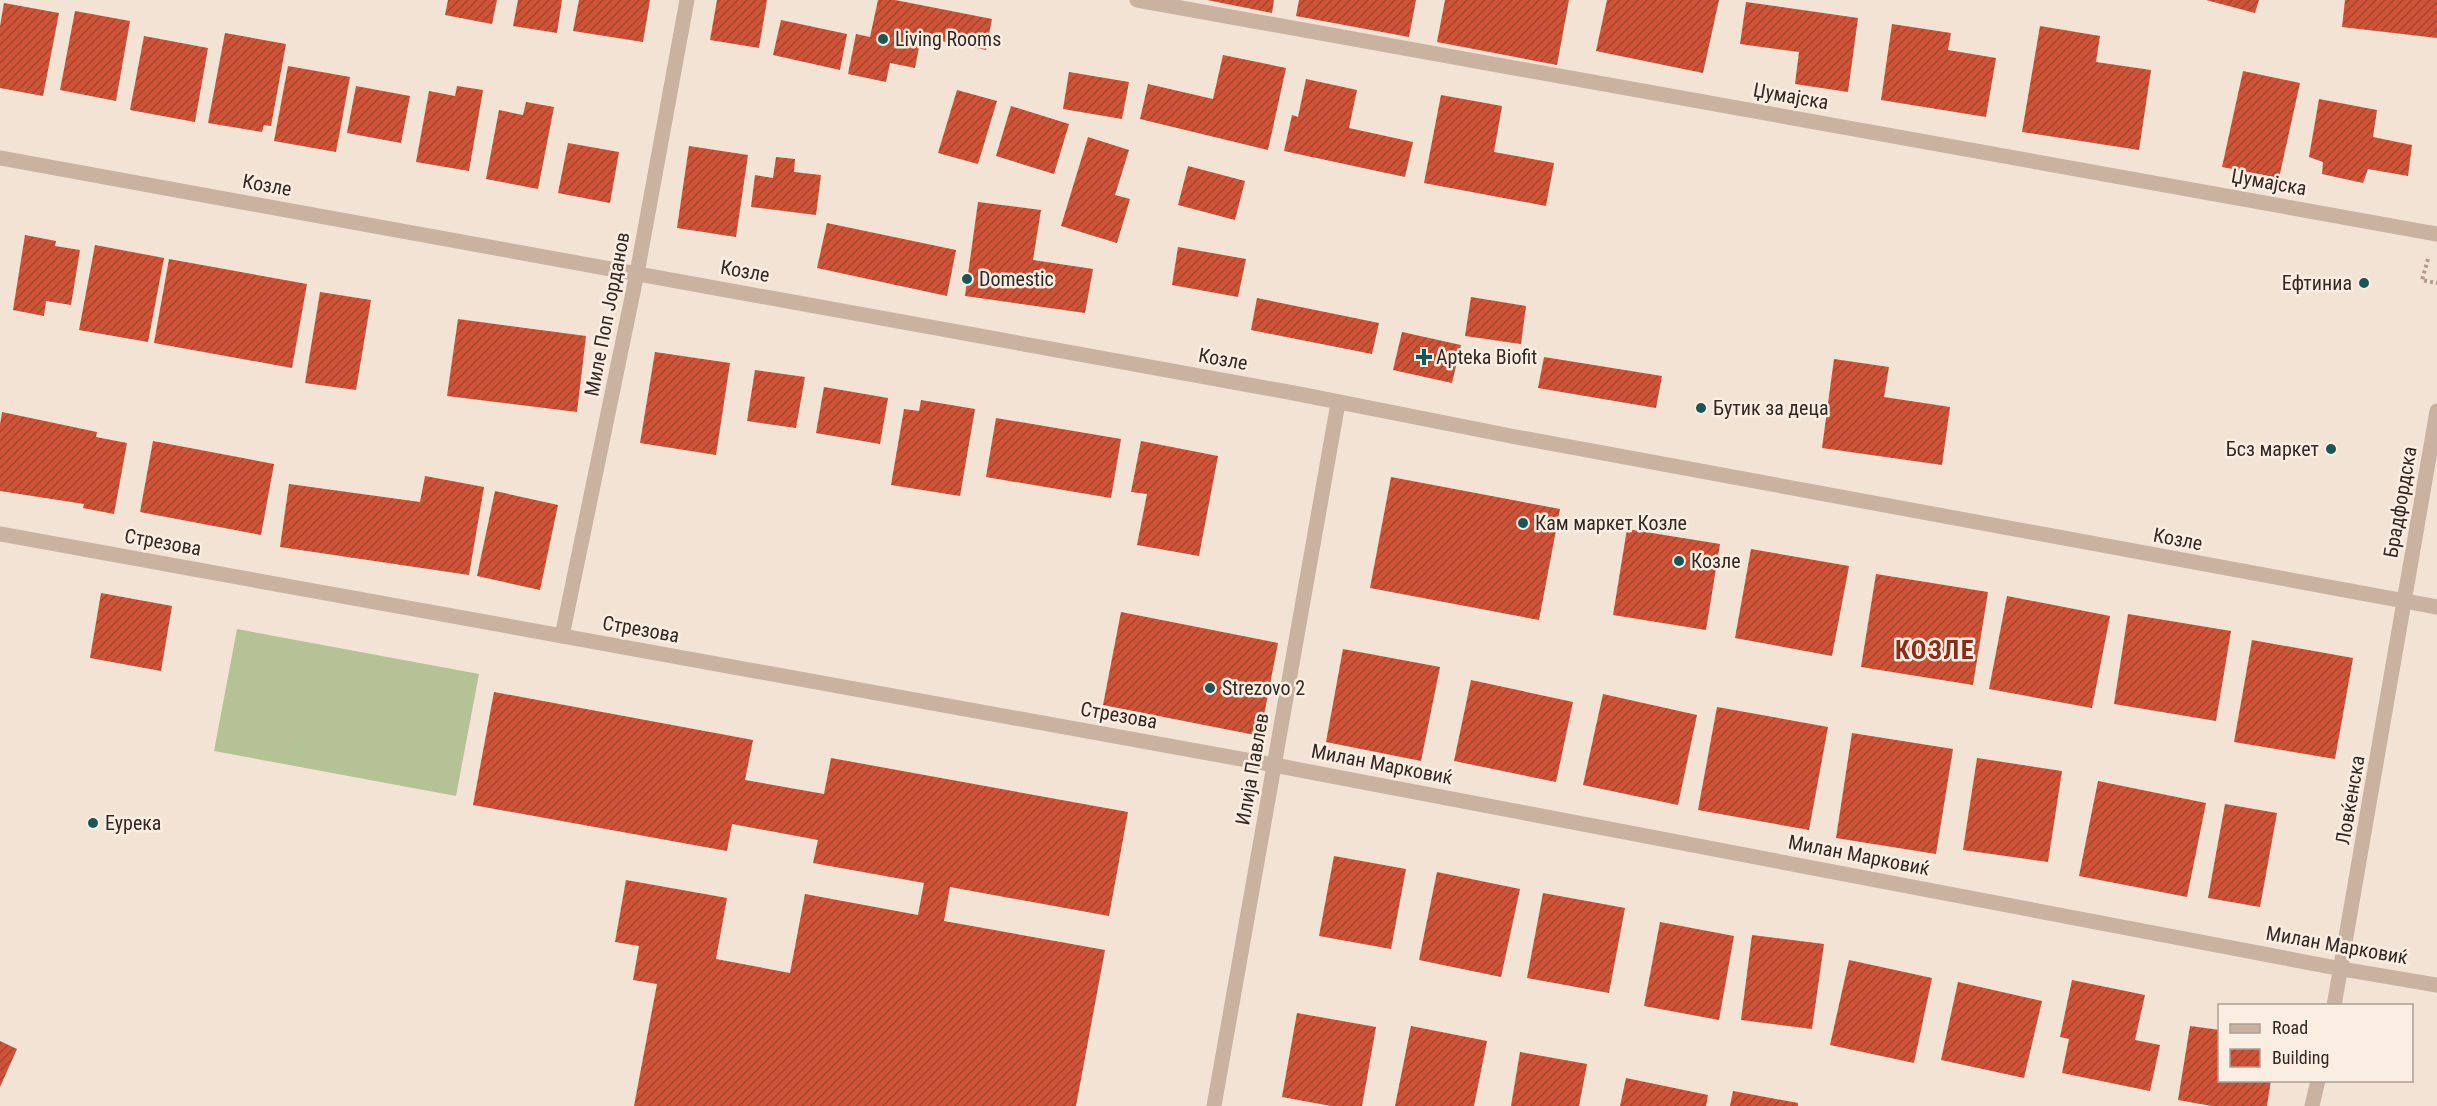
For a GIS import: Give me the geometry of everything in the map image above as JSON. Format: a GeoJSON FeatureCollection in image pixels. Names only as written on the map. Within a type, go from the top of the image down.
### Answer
{"type":"FeatureCollection","features":[{"type":"Feature","properties":{"kind":"street","name":"Миле Поп Јорданов"},"geometry":{"type":"LineString","coordinates":[[562,636],[637,273],[687,0]]}},
{"type":"Feature","properties":{"kind":"street","name":"Џумајска"},"geometry":{"type":"LineString","coordinates":[[1137,0],[2437,234]]}},
{"type":"Feature","properties":{"kind":"street","name":"Козле"},"geometry":{"type":"LineString","coordinates":[[0,158],[1299,394],[2437,607]]}},
{"type":"Feature","properties":{"kind":"street","name":"Илија Павлев"},"geometry":{"type":"LineString","coordinates":[[1214,1106],[1338,403]]}},
{"type":"Feature","properties":{"kind":"street","name":"Брадфордска"},"geometry":{"type":"LineString","coordinates":[[2405,601],[2437,411]]}},
{"type":"Feature","properties":{"kind":"street","name":"Стрезова"},"geometry":{"type":"LineString","coordinates":[[0,534],[1274,765]]}},
{"type":"Feature","properties":{"kind":"street","name":"Ловќенска"},"geometry":{"type":"LineString","coordinates":[[2334,1004],[2405,601]]}},
{"type":"Feature","properties":{"kind":"street","name":"Милан Марковиќ"},"geometry":{"type":"LineString","coordinates":[[1274,765],[2342,969],[2437,985]]}},
{"type":"Feature","properties":{"kind":"street"},"geometry":{"type":"LineString","coordinates":[[2312,1106],[2318,1082]]}},
{"type":"Feature","properties":{"kind":"green space"},"geometry":{"type":"Polygon","coordinates":[[[237,629],[479,674],[456,796],[214,751],[237,629]]]}},
{"type":"Feature","properties":{"kind":"building"},"geometry":{"type":"Polygon","coordinates":[[[448,0],[497,0],[492,24],[445,15],[448,0]]]}},
{"type":"Feature","properties":{"kind":"building"},"geometry":{"type":"Polygon","coordinates":[[[518,0],[562,0],[557,33],[513,26],[518,0]]]}},
{"type":"Feature","properties":{"kind":"building"},"geometry":{"type":"Polygon","coordinates":[[[579,0],[650,0],[643,42],[573,31],[579,0]]]}},
{"type":"Feature","properties":{"kind":"building"},"geometry":{"type":"Polygon","coordinates":[[[717,0],[767,0],[759,48],[710,40],[717,0]]]}},
{"type":"Feature","properties":{"kind":"building"},"geometry":{"type":"Polygon","coordinates":[[[878,0],[895,0],[992,19],[986,50],[921,37],[915,68],[890,63],[886,82],[848,74],[856,34],[870,37],[878,0]]]}},
{"type":"Feature","properties":{"kind":"building"},"geometry":{"type":"Polygon","coordinates":[[[1207,0],[1274,0],[1272,13],[1207,0]]]}},
{"type":"Feature","properties":{"kind":"building"},"geometry":{"type":"Polygon","coordinates":[[[1299,0],[1416,0],[1409,37],[1296,16],[1299,0]]]}},
{"type":"Feature","properties":{"kind":"building"},"geometry":{"type":"Polygon","coordinates":[[[1445,0],[1569,0],[1557,65],[1437,42],[1445,0]]]}},
{"type":"Feature","properties":{"kind":"building"},"geometry":{"type":"Polygon","coordinates":[[[1607,0],[1719,0],[1703,73],[1596,51],[1607,0]]]}},
{"type":"Feature","properties":{"kind":"building"},"geometry":{"type":"Polygon","coordinates":[[[2206,0],[2259,0],[2255,13],[2206,0]]]}},
{"type":"Feature","properties":{"kind":"building"},"geometry":{"type":"Polygon","coordinates":[[[2345,0],[2437,0],[2437,38],[2342,27],[2345,0]]]}},
{"type":"Feature","properties":{"kind":"building"},"geometry":{"type":"Polygon","coordinates":[[[1746,2],[1858,18],[1848,92],[1795,84],[1799,52],[1740,44],[1746,2]]]}},
{"type":"Feature","properties":{"kind":"building"},"geometry":{"type":"Polygon","coordinates":[[[4,3],[59,13],[43,96],[0,88],[0,26],[4,3]]]}},
{"type":"Feature","properties":{"kind":"building"},"geometry":{"type":"Polygon","coordinates":[[[75,11],[130,21],[116,101],[60,90],[75,11]]]}},
{"type":"Feature","properties":{"kind":"building"},"geometry":{"type":"Polygon","coordinates":[[[781,20],[847,34],[840,70],[773,55],[781,20]]]}},
{"type":"Feature","properties":{"kind":"building"},"geometry":{"type":"Polygon","coordinates":[[[1892,24],[1951,33],[1948,50],[1996,58],[1986,117],[1881,100],[1892,24]]]}},
{"type":"Feature","properties":{"kind":"building"},"geometry":{"type":"Polygon","coordinates":[[[2040,26],[2100,36],[2096,62],[2151,70],[2139,150],[2022,132],[2040,26]]]}},
{"type":"Feature","properties":{"kind":"building"},"geometry":{"type":"Polygon","coordinates":[[[225,33],[286,44],[271,126],[264,125],[262,132],[208,123],[225,33]]]}},
{"type":"Feature","properties":{"kind":"building"},"geometry":{"type":"Polygon","coordinates":[[[144,36],[208,48],[195,122],[130,110],[144,36]]]}},
{"type":"Feature","properties":{"kind":"building"},"geometry":{"type":"Polygon","coordinates":[[[1223,55],[1286,68],[1268,150],[1140,119],[1148,84],[1213,99],[1223,55]]]}},
{"type":"Feature","properties":{"kind":"building"},"geometry":{"type":"Polygon","coordinates":[[[288,66],[350,77],[336,152],[274,141],[288,66]]]}},
{"type":"Feature","properties":{"kind":"building"},"geometry":{"type":"Polygon","coordinates":[[[2243,71],[2300,83],[2279,178],[2222,167],[2243,71]]]}},
{"type":"Feature","properties":{"kind":"building"},"geometry":{"type":"Polygon","coordinates":[[[1069,72],[1129,82],[1122,119],[1063,109],[1069,72]]]}},
{"type":"Feature","properties":{"kind":"building"},"geometry":{"type":"Polygon","coordinates":[[[1306,79],[1357,90],[1349,128],[1413,142],[1405,177],[1284,151],[1292,115],[1298,117],[1306,79]]]}},
{"type":"Feature","properties":{"kind":"building"},"geometry":{"type":"Polygon","coordinates":[[[356,86],[410,96],[401,143],[347,133],[356,86]]]}},
{"type":"Feature","properties":{"kind":"building"},"geometry":{"type":"Polygon","coordinates":[[[457,86],[483,90],[469,171],[416,162],[429,91],[455,96],[457,86]]]}},
{"type":"Feature","properties":{"kind":"building"},"geometry":{"type":"Polygon","coordinates":[[[957,90],[997,101],[978,164],[938,153],[957,90]]]}},
{"type":"Feature","properties":{"kind":"building"},"geometry":{"type":"Polygon","coordinates":[[[1441,95],[1502,106],[1494,152],[1554,163],[1546,206],[1424,183],[1441,95]]]}},
{"type":"Feature","properties":{"kind":"building"},"geometry":{"type":"Polygon","coordinates":[[[2319,99],[2377,110],[2373,137],[2412,145],[2408,176],[2368,169],[2363,183],[2322,174],[2323,162],[2309,157],[2319,99]]]}},
{"type":"Feature","properties":{"kind":"building"},"geometry":{"type":"Polygon","coordinates":[[[526,102],[554,107],[538,189],[486,179],[499,110],[523,115],[526,102]]]}},
{"type":"Feature","properties":{"kind":"building"},"geometry":{"type":"Polygon","coordinates":[[[1011,106],[1069,124],[1054,174],[996,156],[1011,106]]]}},
{"type":"Feature","properties":{"kind":"building"},"geometry":{"type":"Polygon","coordinates":[[[1088,137],[1129,150],[1115,195],[1130,199],[1117,243],[1061,226],[1088,137]]]}},
{"type":"Feature","properties":{"kind":"building"},"geometry":{"type":"Polygon","coordinates":[[[568,143],[619,152],[610,203],[558,193],[568,143]]]}},
{"type":"Feature","properties":{"kind":"building"},"geometry":{"type":"Polygon","coordinates":[[[689,146],[748,155],[736,237],[677,228],[689,146]]]}},
{"type":"Feature","properties":{"kind":"building"},"geometry":{"type":"Polygon","coordinates":[[[776,157],[795,159],[794,172],[821,175],[816,215],[751,207],[755,175],[773,178],[776,157]]]}},
{"type":"Feature","properties":{"kind":"building"},"geometry":{"type":"Polygon","coordinates":[[[1188,166],[1245,181],[1235,220],[1178,205],[1188,166]]]}},
{"type":"Feature","properties":{"kind":"building"},"geometry":{"type":"Polygon","coordinates":[[[978,202],[1041,210],[1033,260],[1093,269],[1085,313],[965,296],[978,202]]]}},
{"type":"Feature","properties":{"kind":"building"},"geometry":{"type":"Polygon","coordinates":[[[827,223],[956,250],[947,296],[817,268],[827,223]]]}},
{"type":"Feature","properties":{"kind":"building"},"geometry":{"type":"Polygon","coordinates":[[[25,235],[56,241],[55,246],[80,250],[71,305],[46,301],[44,316],[13,310],[25,235]]]}},
{"type":"Feature","properties":{"kind":"building"},"geometry":{"type":"Polygon","coordinates":[[[95,245],[164,258],[148,342],[79,330],[95,245]]]}},
{"type":"Feature","properties":{"kind":"building"},"geometry":{"type":"Polygon","coordinates":[[[1178,247],[1246,259],[1238,297],[1172,285],[1178,247]]]}},
{"type":"Feature","properties":{"kind":"building"},"geometry":{"type":"Polygon","coordinates":[[[169,259],[307,284],[292,368],[154,343],[169,259]]]}},
{"type":"Feature","properties":{"kind":"building"},"geometry":{"type":"Polygon","coordinates":[[[320,292],[371,300],[356,390],[305,383],[320,292]]]}},
{"type":"Feature","properties":{"kind":"building"},"geometry":{"type":"Polygon","coordinates":[[[1471,297],[1526,306],[1521,344],[1465,336],[1471,297]]]}},
{"type":"Feature","properties":{"kind":"building"},"geometry":{"type":"Polygon","coordinates":[[[1257,298],[1379,323],[1372,354],[1251,330],[1257,298]]]}},
{"type":"Feature","properties":{"kind":"building"},"geometry":{"type":"Polygon","coordinates":[[[458,319],[586,336],[577,412],[447,396],[458,319]]]}},
{"type":"Feature","properties":{"kind":"building"},"geometry":{"type":"Polygon","coordinates":[[[1402,332],[1461,345],[1452,383],[1393,370],[1402,332]]]}},
{"type":"Feature","properties":{"kind":"building"},"geometry":{"type":"Polygon","coordinates":[[[655,352],[730,363],[716,455],[640,443],[655,352]]]}},
{"type":"Feature","properties":{"kind":"building"},"geometry":{"type":"Polygon","coordinates":[[[1544,357],[1662,376],[1656,408],[1538,388],[1544,357]]]}},
{"type":"Feature","properties":{"kind":"building"},"geometry":{"type":"Polygon","coordinates":[[[1834,359],[1889,367],[1884,397],[1950,407],[1942,465],[1822,448],[1834,359]]]}},
{"type":"Feature","properties":{"kind":"building"},"geometry":{"type":"Polygon","coordinates":[[[755,370],[805,377],[796,428],[747,421],[755,370]]]}},
{"type":"Feature","properties":{"kind":"building"},"geometry":{"type":"Polygon","coordinates":[[[824,387],[888,398],[880,444],[816,433],[824,387]]]}},
{"type":"Feature","properties":{"kind":"building"},"geometry":{"type":"Polygon","coordinates":[[[921,400],[975,409],[960,496],[891,485],[904,409],[919,411],[921,400]]]}},
{"type":"Feature","properties":{"kind":"building"},"geometry":{"type":"Polygon","coordinates":[[[2,412],[97,432],[96,437],[127,443],[114,514],[83,508],[84,504],[0,491],[2,412]]]}},
{"type":"Feature","properties":{"kind":"building"},"geometry":{"type":"Polygon","coordinates":[[[996,418],[1121,439],[1111,498],[986,477],[996,418]]]}},
{"type":"Feature","properties":{"kind":"building"},"geometry":{"type":"Polygon","coordinates":[[[153,441],[274,464],[261,535],[140,512],[153,441]]]}},
{"type":"Feature","properties":{"kind":"building"},"geometry":{"type":"Polygon","coordinates":[[[1141,441],[1218,456],[1199,556],[1137,545],[1147,494],[1131,492],[1141,441]]]}},
{"type":"Feature","properties":{"kind":"building"},"geometry":{"type":"Polygon","coordinates":[[[425,476],[484,487],[469,575],[280,547],[289,484],[420,502],[425,476]]]}},
{"type":"Feature","properties":{"kind":"building"},"geometry":{"type":"Polygon","coordinates":[[[1391,477],[1560,509],[1539,620],[1370,588],[1391,477]]]}},
{"type":"Feature","properties":{"kind":"building"},"geometry":{"type":"Polygon","coordinates":[[[495,491],[558,505],[540,590],[477,576],[495,491]]]}},
{"type":"Feature","properties":{"kind":"building"},"geometry":{"type":"Polygon","coordinates":[[[1627,529],[1720,544],[1706,630],[1613,615],[1627,529]]]}},
{"type":"Feature","properties":{"kind":"building"},"geometry":{"type":"Polygon","coordinates":[[[1751,549],[1849,566],[1832,656],[1735,638],[1751,549]]]}},
{"type":"Feature","properties":{"kind":"building"},"geometry":{"type":"Polygon","coordinates":[[[1876,574],[1988,592],[1973,685],[1861,667],[1876,574]]]}},
{"type":"Feature","properties":{"kind":"building"},"geometry":{"type":"Polygon","coordinates":[[[101,593],[172,606],[161,671],[90,658],[101,593]]]}},
{"type":"Feature","properties":{"kind":"building"},"geometry":{"type":"Polygon","coordinates":[[[2007,596],[2110,616],[2092,708],[1989,689],[2007,596]]]}},
{"type":"Feature","properties":{"kind":"building"},"geometry":{"type":"Polygon","coordinates":[[[1121,612],[1278,643],[1260,736],[1103,705],[1121,612]]]}},
{"type":"Feature","properties":{"kind":"building"},"geometry":{"type":"Polygon","coordinates":[[[2128,614],[2231,631],[2216,721],[2114,704],[2128,614]]]}},
{"type":"Feature","properties":{"kind":"building"},"geometry":{"type":"Polygon","coordinates":[[[2252,640],[2353,658],[2335,759],[2234,742],[2252,640]]]}},
{"type":"Feature","properties":{"kind":"building"},"geometry":{"type":"Polygon","coordinates":[[[1343,649],[1440,667],[1421,761],[1326,742],[1343,649]]]}},
{"type":"Feature","properties":{"kind":"building"},"geometry":{"type":"Polygon","coordinates":[[[1471,680],[1573,702],[1556,782],[1454,761],[1471,680]]]}},
{"type":"Feature","properties":{"kind":"building"},"geometry":{"type":"Polygon","coordinates":[[[494,692],[753,740],[745,780],[824,794],[831,758],[1128,812],[1109,916],[950,887],[944,921],[1105,950],[1076,1106],[634,1106],[657,984],[633,980],[639,946],[615,942],[626,880],[727,898],[716,959],[790,973],[805,894],[918,915],[924,883],[813,863],[818,840],[732,824],[727,851],[473,805],[494,692]]]}},
{"type":"Feature","properties":{"kind":"building"},"geometry":{"type":"Polygon","coordinates":[[[1603,694],[1697,715],[1678,805],[1583,785],[1603,694]]]}},
{"type":"Feature","properties":{"kind":"building"},"geometry":{"type":"Polygon","coordinates":[[[1717,707],[1828,727],[1809,830],[1698,810],[1717,707]]]}},
{"type":"Feature","properties":{"kind":"building"},"geometry":{"type":"Polygon","coordinates":[[[1852,733],[1953,749],[1936,854],[1836,838],[1852,733]]]}},
{"type":"Feature","properties":{"kind":"building"},"geometry":{"type":"Polygon","coordinates":[[[1977,758],[2062,771],[2048,862],[1963,850],[1977,758]]]}},
{"type":"Feature","properties":{"kind":"building"},"geometry":{"type":"Polygon","coordinates":[[[2098,781],[2206,803],[2187,897],[2079,876],[2098,781]]]}},
{"type":"Feature","properties":{"kind":"building"},"geometry":{"type":"Polygon","coordinates":[[[2225,804],[2277,813],[2260,907],[2208,898],[2225,804]]]}},
{"type":"Feature","properties":{"kind":"building"},"geometry":{"type":"Polygon","coordinates":[[[1334,856],[1406,869],[1391,949],[1319,936],[1334,856]]]}},
{"type":"Feature","properties":{"kind":"building"},"geometry":{"type":"Polygon","coordinates":[[[1437,872],[1520,889],[1501,977],[1419,960],[1437,872]]]}},
{"type":"Feature","properties":{"kind":"building"},"geometry":{"type":"Polygon","coordinates":[[[1543,893],[1625,908],[1609,993],[1527,978],[1543,893]]]}},
{"type":"Feature","properties":{"kind":"building"},"geometry":{"type":"Polygon","coordinates":[[[1660,922],[1734,936],[1719,1020],[1644,1006],[1660,922]]]}},
{"type":"Feature","properties":{"kind":"building"},"geometry":{"type":"Polygon","coordinates":[[[1752,935],[1824,944],[1812,1029],[1741,1020],[1752,935]]]}},
{"type":"Feature","properties":{"kind":"building"},"geometry":{"type":"Polygon","coordinates":[[[1849,960],[1932,978],[1914,1063],[1830,1045],[1849,960]]]}},
{"type":"Feature","properties":{"kind":"building"},"geometry":{"type":"Polygon","coordinates":[[[2072,980],[2145,995],[2135,1040],[2160,1045],[2150,1091],[2062,1073],[2069,1039],[2060,1037],[2072,980]]]}},
{"type":"Feature","properties":{"kind":"building"},"geometry":{"type":"Polygon","coordinates":[[[1958,982],[2042,1001],[2024,1078],[1941,1060],[1958,982]]]}},
{"type":"Feature","properties":{"kind":"building"},"geometry":{"type":"Polygon","coordinates":[[[1297,1013],[1376,1027],[1362,1106],[1331,1106],[1282,1097],[1297,1013]]]}},
{"type":"Feature","properties":{"kind":"building"},"geometry":{"type":"Polygon","coordinates":[[[1411,1026],[1487,1041],[1474,1106],[1395,1106],[1411,1026]]]}},
{"type":"Feature","properties":{"kind":"building"},"geometry":{"type":"Polygon","coordinates":[[[2190,1026],[2218,1030],[2218,1082],[2271,1082],[2267,1106],[2212,1106],[2178,1100],[2190,1026]]]}},
{"type":"Feature","properties":{"kind":"building"},"geometry":{"type":"Polygon","coordinates":[[[0,1041],[17,1049],[0,1087],[0,1041]]]}},
{"type":"Feature","properties":{"kind":"building"},"geometry":{"type":"Polygon","coordinates":[[[1520,1052],[1587,1064],[1579,1106],[1511,1106],[1520,1052]]]}},
{"type":"Feature","properties":{"kind":"building"},"geometry":{"type":"Polygon","coordinates":[[[1626,1078],[1708,1095],[1706,1106],[1620,1106],[1626,1078]]]}},
{"type":"Feature","properties":{"kind":"building"},"geometry":{"type":"Polygon","coordinates":[[[1733,1091],[1798,1103],[1798,1106],[1730,1106],[1733,1091]]]}},
{"type":"Feature","properties":{"kind":"place","name":"Living Rooms"},"geometry":{"type":"Point","coordinates":[883,39]}},
{"type":"Feature","properties":{"kind":"place","name":"Domestic"},"geometry":{"type":"Point","coordinates":[967,279]}},
{"type":"Feature","properties":{"kind":"place","name":"Ефтиниа"},"geometry":{"type":"Point","coordinates":[2364,283]}},
{"type":"Feature","properties":{"kind":"place","name":"Apteka Biofit"},"geometry":{"type":"Point","coordinates":[1424,357]}},
{"type":"Feature","properties":{"kind":"place","name":"Бутик за деца"},"geometry":{"type":"Point","coordinates":[1701,408]}},
{"type":"Feature","properties":{"kind":"place","name":"Бсз маркет"},"geometry":{"type":"Point","coordinates":[2331,449]}},
{"type":"Feature","properties":{"kind":"place","name":"Кам маркет Козле"},"geometry":{"type":"Point","coordinates":[1523,523]}},
{"type":"Feature","properties":{"kind":"place","name":"Козле"},"geometry":{"type":"Point","coordinates":[1679,561]}},
{"type":"Feature","properties":{"kind":"place","name":"Strezovo 2"},"geometry":{"type":"Point","coordinates":[1210,688]}},
{"type":"Feature","properties":{"kind":"place","name":"Еурека"},"geometry":{"type":"Point","coordinates":[93,823]}},
{"type":"Feature","properties":{"kind":"district","name":"КОЗЛЕ"},"geometry":{"type":"Point","coordinates":[1935,650]}}]}
